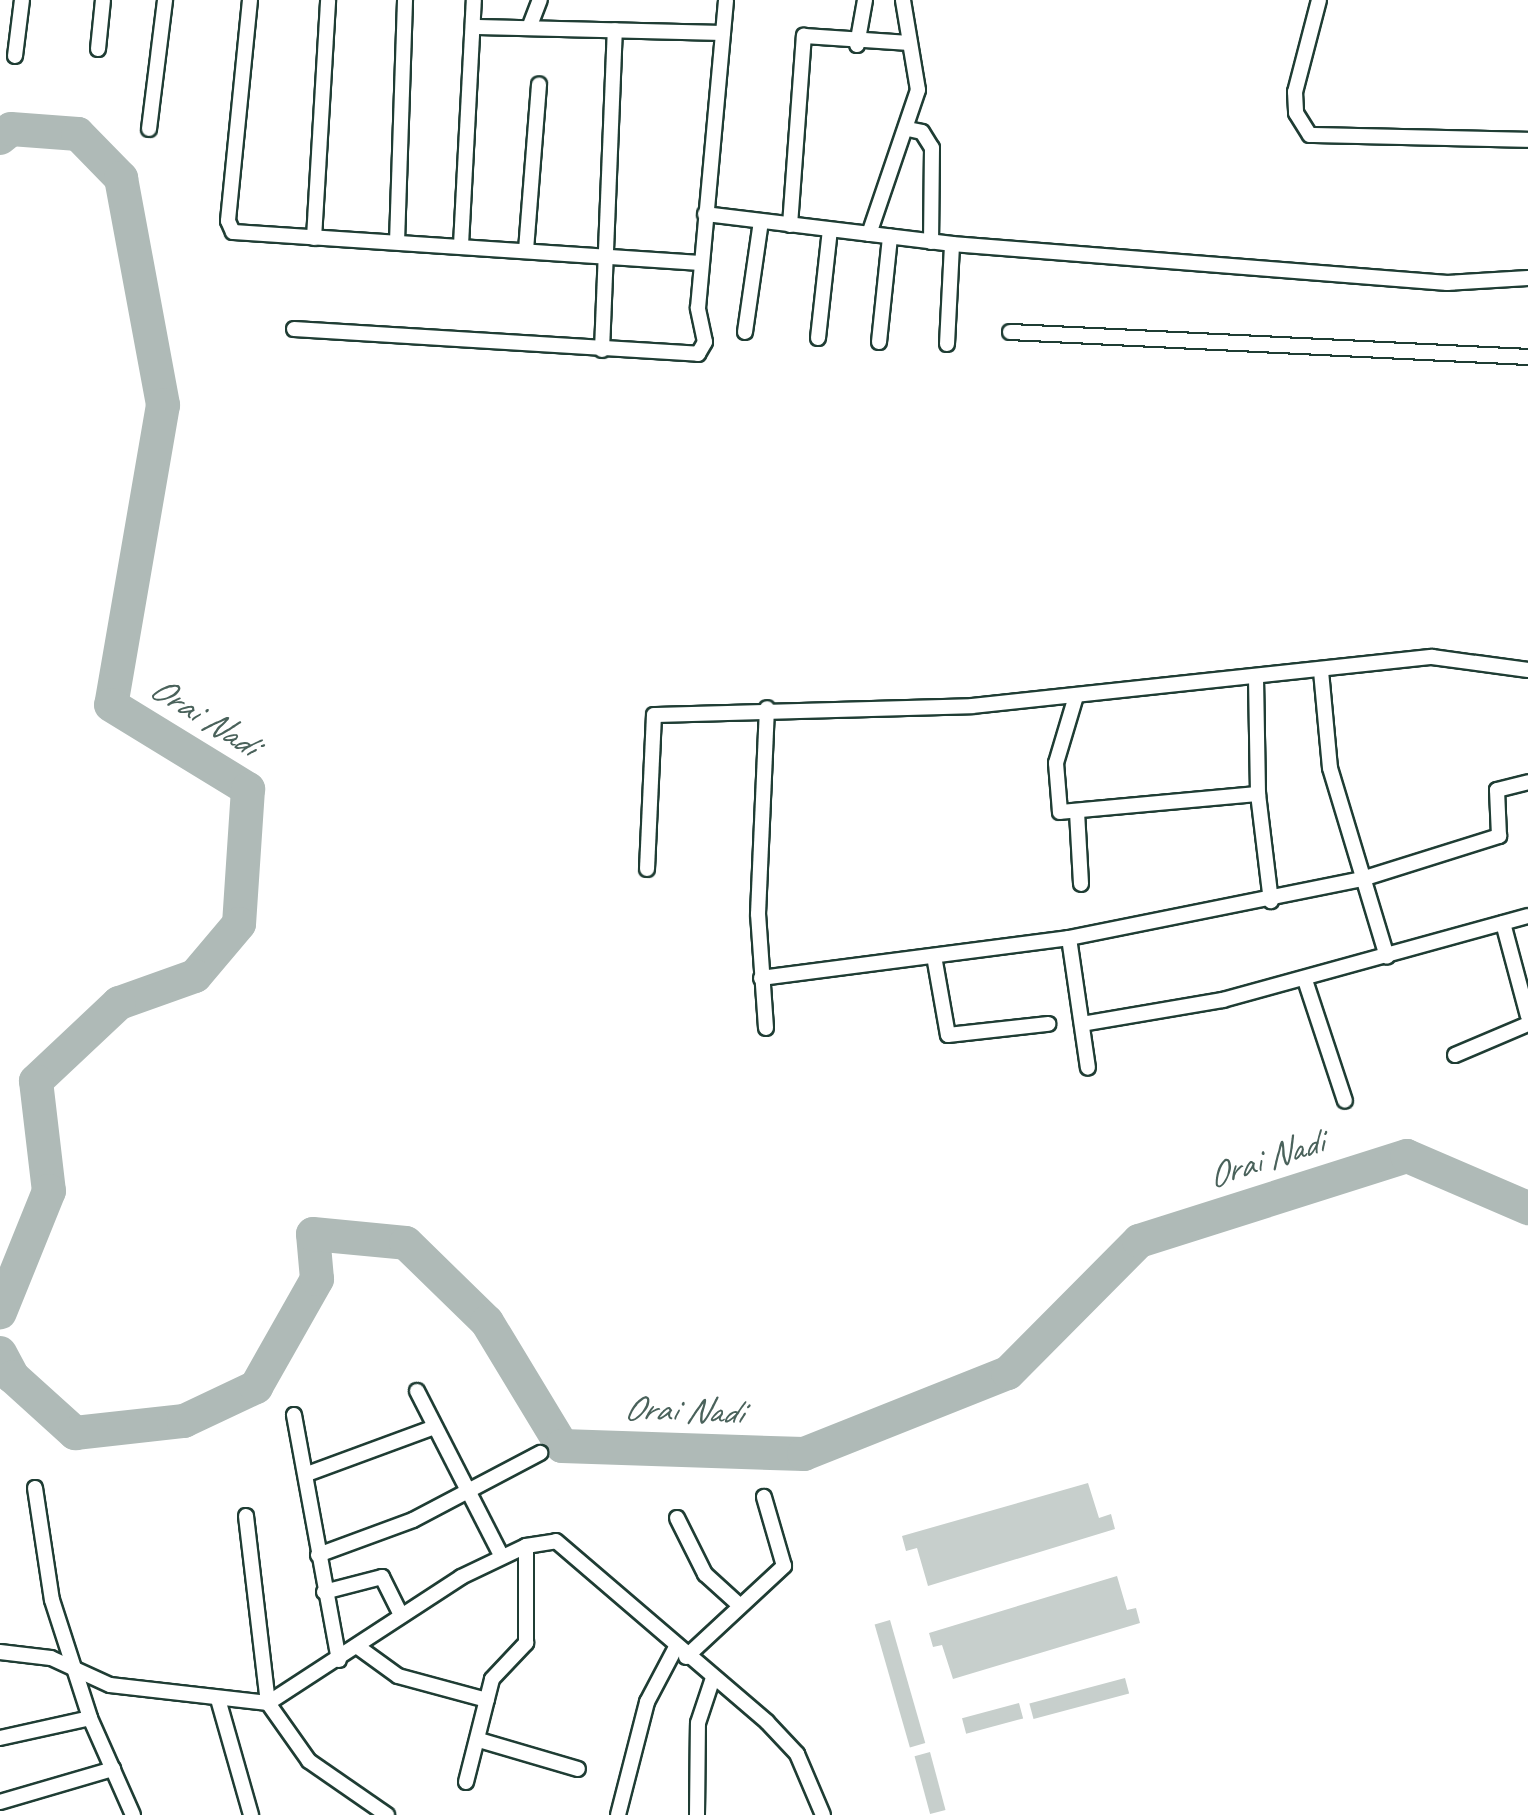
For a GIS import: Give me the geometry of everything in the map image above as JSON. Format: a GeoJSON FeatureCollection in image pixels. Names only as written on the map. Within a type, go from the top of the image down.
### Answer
{"type":"FeatureCollection","features":[{"type":"Feature","properties":{"kind":"street"},"geometry":{"type":"LineString","coordinates":[[15,56],[22,0]]}},
{"type":"Feature","properties":{"kind":"street"},"geometry":{"type":"LineString","coordinates":[[98,49],[103,0]]}},
{"type":"Feature","properties":{"kind":"street"},"geometry":{"type":"LineString","coordinates":[[149,129],[165,0]]}},
{"type":"Feature","properties":{"kind":"street"},"geometry":{"type":"LineString","coordinates":[[250,0],[229,227],[241,234],[461,245],[701,263]]}},
{"type":"Feature","properties":{"kind":"street"},"geometry":{"type":"LineString","coordinates":[[314,238],[328,0]]}},
{"type":"Feature","properties":{"kind":"street"},"geometry":{"type":"LineString","coordinates":[[397,242],[405,0]]}},
{"type":"Feature","properties":{"kind":"street"},"geometry":{"type":"LineString","coordinates":[[461,245],[478,27],[474,0]]}},
{"type":"Feature","properties":{"kind":"street"},"geometry":{"type":"LineString","coordinates":[[529,28],[540,0]]}},
{"type":"Feature","properties":{"kind":"street"},"geometry":{"type":"LineString","coordinates":[[294,329],[698,354],[705,342],[701,263],[726,0]]}},
{"type":"Feature","properties":{"kind":"street"},"geometry":{"type":"LineString","coordinates":[[857,45],[865,0]]}},
{"type":"Feature","properties":{"kind":"street"},"geometry":{"type":"LineString","coordinates":[[869,234],[908,129],[918,90],[903,0]]}},
{"type":"Feature","properties":{"kind":"street"},"geometry":{"type":"LineString","coordinates":[[1319,0],[1295,92],[1296,113],[1310,135],[1528,140]]}},
{"type":"Feature","properties":{"kind":"street"},"geometry":{"type":"LineString","coordinates":[[478,27],[723,33]]}},
{"type":"Feature","properties":{"kind":"street"},"geometry":{"type":"LineString","coordinates":[[602,350],[603,256],[615,30]]}},
{"type":"Feature","properties":{"kind":"street"},"geometry":{"type":"LineString","coordinates":[[790,225],[801,42],[809,34],[857,45],[910,43]]}},
{"type":"Feature","properties":{"kind":"street"},"geometry":{"type":"LineString","coordinates":[[526,250],[539,85]]}},
{"type":"Feature","properties":{"kind":"street"},"geometry":{"type":"LineString","coordinates":[[908,129],[922,132],[932,148],[931,242]]}},
{"type":"Feature","properties":{"kind":"street"},"geometry":{"type":"LineString","coordinates":[[705,214],[952,244],[1447,283],[1528,278]]}},
{"type":"Feature","properties":{"kind":"street"},"geometry":{"type":"LineString","coordinates":[[745,332],[761,221]]}},
{"type":"Feature","properties":{"kind":"street"},"geometry":{"type":"LineString","coordinates":[[818,338],[830,230]]}},
{"type":"Feature","properties":{"kind":"street"},"geometry":{"type":"LineString","coordinates":[[879,342],[890,237]]}},
{"type":"Feature","properties":{"kind":"street"},"geometry":{"type":"LineString","coordinates":[[947,344],[952,244]]}},
{"type":"Feature","properties":{"kind":"street"},"geometry":{"type":"LineString","coordinates":[[1010,332],[1528,357]]}},
{"type":"Feature","properties":{"kind":"street"},"geometry":{"type":"LineString","coordinates":[[647,869],[649,720],[767,708],[1076,696],[1432,657],[1528,670]]}},
{"type":"Feature","properties":{"kind":"street"},"geometry":{"type":"LineString","coordinates":[[1321,671],[1330,768],[1387,957]]}},
{"type":"Feature","properties":{"kind":"street"},"geometry":{"type":"LineString","coordinates":[[1256,678],[1258,794],[1271,901]]}},
{"type":"Feature","properties":{"kind":"street"},"geometry":{"type":"LineString","coordinates":[[1076,696],[1056,763],[1057,805],[1077,812],[1258,794]]}},
{"type":"Feature","properties":{"kind":"street"},"geometry":{"type":"LineString","coordinates":[[766,1028],[761,978],[767,708]]}},
{"type":"Feature","properties":{"kind":"street"},"geometry":{"type":"LineString","coordinates":[[761,978],[1069,938],[1271,901],[1362,879],[1499,836],[1497,790],[1528,782]]}},
{"type":"Feature","properties":{"kind":"street"},"geometry":{"type":"LineString","coordinates":[[1077,812],[1081,884]]}},
{"type":"Feature","properties":{"kind":"street"},"geometry":{"type":"LineString","coordinates":[[1082,1024],[1305,980],[1528,916]]}},
{"type":"Feature","properties":{"kind":"street"},"geometry":{"type":"LineString","coordinates":[[1503,923],[1528,1016]]}},
{"type":"Feature","properties":{"kind":"street"},"geometry":{"type":"LineString","coordinates":[[1069,938],[1088,1068]]}},
{"type":"Feature","properties":{"kind":"street"},"geometry":{"type":"LineString","coordinates":[[934,956],[948,1035],[1048,1024]]}},
{"type":"Feature","properties":{"kind":"street"},"geometry":{"type":"LineString","coordinates":[[1305,980],[1345,1101]]}},
{"type":"Feature","properties":{"kind":"street"},"geometry":{"type":"LineString","coordinates":[[1455,1055],[1528,1024]]}},
{"type":"Feature","properties":{"kind":"street"},"geometry":{"type":"LineString","coordinates":[[417,1391],[502,1557]]}},
{"type":"Feature","properties":{"kind":"street"},"geometry":{"type":"LineString","coordinates":[[294,1415],[307,1474],[324,1592],[339,1660]]}},
{"type":"Feature","properties":{"kind":"street"},"geometry":{"type":"LineString","coordinates":[[307,1474],[435,1427]]}},
{"type":"Feature","properties":{"kind":"street"},"geometry":{"type":"LineString","coordinates":[[318,1555],[469,1494],[540,1453]]}},
{"type":"Feature","properties":{"kind":"street"},"geometry":{"type":"LineString","coordinates":[[35,1488],[43,1567],[90,1718],[133,1815]]}},
{"type":"Feature","properties":{"kind":"street"},"geometry":{"type":"LineString","coordinates":[[618,1815],[647,1702],[681,1653],[784,1566],[764,1497]]}},
{"type":"Feature","properties":{"kind":"street"},"geometry":{"type":"LineString","coordinates":[[246,1516],[268,1703],[309,1761],[387,1815]]}},
{"type":"Feature","properties":{"kind":"street"},"geometry":{"type":"LineString","coordinates":[[677,1518],[705,1574],[737,1603]]}},
{"type":"Feature","properties":{"kind":"street"},"geometry":{"type":"LineString","coordinates":[[0,1652],[73,1666],[110,1685],[268,1703],[339,1660],[401,1615],[502,1557],[544,1540],[567,1548],[797,1754],[823,1815]]}},
{"type":"Feature","properties":{"kind":"street"},"geometry":{"type":"LineString","coordinates":[[466,1782],[487,1700],[499,1669],[526,1643],[526,1546]]}},
{"type":"Feature","properties":{"kind":"street"},"geometry":{"type":"LineString","coordinates":[[324,1592],[382,1577],[401,1615]]}},
{"type":"Feature","properties":{"kind":"street"},"geometry":{"type":"LineString","coordinates":[[358,1647],[398,1676],[487,1700]]}},
{"type":"Feature","properties":{"kind":"street"},"geometry":{"type":"LineString","coordinates":[[697,1815],[698,1723],[713,1678]]}},
{"type":"Feature","properties":{"kind":"street"},"geometry":{"type":"LineString","coordinates":[[218,1699],[251,1815]]}},
{"type":"Feature","properties":{"kind":"street"},"geometry":{"type":"LineString","coordinates":[[0,1738],[90,1718]]}},
{"type":"Feature","properties":{"kind":"street"},"geometry":{"type":"LineString","coordinates":[[479,1740],[578,1769]]}},
{"type":"Feature","properties":{"kind":"street"},"geometry":{"type":"LineString","coordinates":[[0,1802],[113,1769]]}},
{"type":"Feature","properties":{"kind":"building"},"geometry":{"type":"Polygon","coordinates":[[[1088,1483],[1099,1518],[1111,1514],[1115,1529],[928,1586],[917,1548],[906,1551],[902,1536],[1088,1483]]]}},
{"type":"Feature","properties":{"kind":"building"},"geometry":{"type":"Polygon","coordinates":[[[1117,1576],[1127,1610],[1136,1608],[1140,1623],[953,1679],[942,1645],[933,1647],[929,1633],[1117,1576]]]}},
{"type":"Feature","properties":{"kind":"building"},"geometry":{"type":"Polygon","coordinates":[[[890,1620],[925,1743],[910,1747],[875,1624],[890,1620]]]}},
{"type":"Feature","properties":{"kind":"building"},"geometry":{"type":"Polygon","coordinates":[[[1125,1678],[1129,1693],[1034,1719],[1029,1704],[1125,1678]]]}},
{"type":"Feature","properties":{"kind":"building"},"geometry":{"type":"Polygon","coordinates":[[[1019,1703],[1023,1718],[966,1734],[962,1718],[1019,1703]]]}},
{"type":"Feature","properties":{"kind":"building"},"geometry":{"type":"Polygon","coordinates":[[[930,1752],[946,1810],[930,1814],[915,1756],[930,1752]]]}},
{"type":"Feature","properties":{"kind":"waterway","name":"Orai Nadi"},"geometry":{"type":"LineString","coordinates":[[0,138],[11,129],[78,134],[121,178],[163,405],[111,705],[248,789],[239,924],[195,976],[119,1003],[36,1081],[49,1191],[0,1312]]}},
{"type":"Feature","properties":{"kind":"waterway","name":"Orai Nadi"},"geometry":{"type":"LineString","coordinates":[[0,1353],[13,1377],[75,1433],[184,1421],[256,1387],[317,1279],[313,1234],[406,1243],[487,1322],[562,1446],[804,1454],[1008,1373],[1139,1241],[1407,1156],[1528,1208]]}}]}
